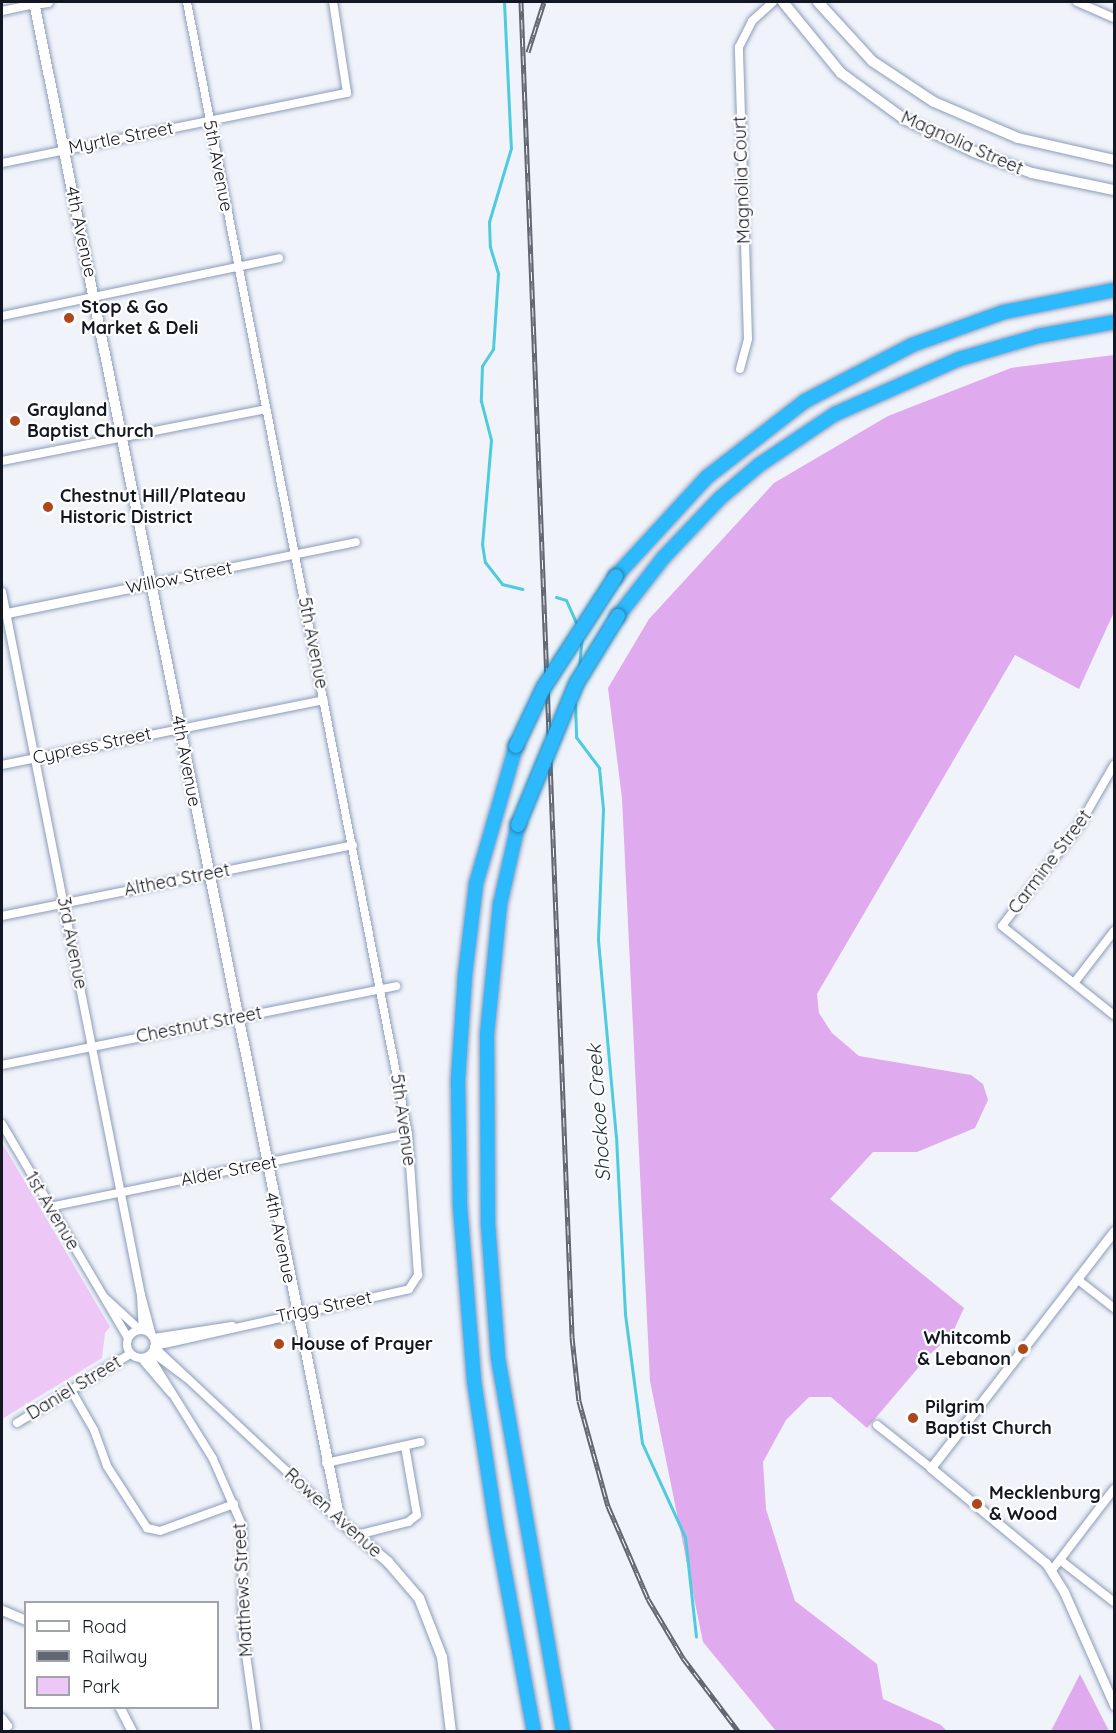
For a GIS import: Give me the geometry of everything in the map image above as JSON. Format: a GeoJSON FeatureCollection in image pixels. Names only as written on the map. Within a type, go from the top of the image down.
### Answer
{"type":"FeatureCollection","features":[{"type":"Feature","properties":{"kind":"highway"},"geometry":{"type":"LineString","coordinates":[[534,1731],[513,1623],[467,1316],[460,1206],[458,1081],[465,975],[477,884],[516,746],[544,687],[616,576],[707,477],[805,400],[912,345],[983,320],[1114,290]]}},
{"type":"Feature","properties":{"kind":"highway"},"geometry":{"type":"LineString","coordinates":[[563,1731],[498,1359],[488,1224],[487,1035],[500,904],[518,825],[576,684],[618,616],[684,534],[720,498],[791,442],[867,397],[959,359],[1038,336],[1114,322]]}},
{"type":"Feature","properties":{"kind":"highway"},"geometry":{"type":"LineString","coordinates":[[1038,336],[1114,330]]}},
{"type":"Feature","properties":{"kind":"main road","name":"Magnolia Street"},"geometry":{"type":"LineString","coordinates":[[783,2],[836,68],[904,119],[1022,170],[1070,183],[1114,190]]}},
{"type":"Feature","properties":{"kind":"main road","name":"Magnolia Street"},"geometry":{"type":"LineString","coordinates":[[818,2],[872,61],[934,102],[1018,138],[1114,160]]}},
{"type":"Feature","properties":{"kind":"main road","name":"4th Avenue"},"geometry":{"type":"LineString","coordinates":[[34,3],[95,298],[295,1313],[340,1521]]}},
{"type":"Feature","properties":{"kind":"main road","name":"Rowen Avenue"},"geometry":{"type":"LineString","coordinates":[[340,1521],[388,1562],[419,1598],[434,1629],[444,1668],[451,1731]]}},
{"type":"Feature","properties":{"kind":"street"},"geometry":{"type":"LineString","coordinates":[[2,11],[48,2]]}},
{"type":"Feature","properties":{"kind":"street","name":"5th Avenue"},"geometry":{"type":"LineString","coordinates":[[187,2],[408,1134],[417,1275],[413,1286]]}},
{"type":"Feature","properties":{"kind":"street","name":"Myrtle Street"},"geometry":{"type":"LineString","coordinates":[[2,163],[347,93],[333,2]]}},
{"type":"Feature","properties":{"kind":"street","name":"Magnolia Court"},"geometry":{"type":"LineString","coordinates":[[740,369],[748,339],[739,47],[752,21],[773,2]]}},
{"type":"Feature","properties":{"kind":"street"},"geometry":{"type":"LineString","coordinates":[[1077,2],[1114,18]]}},
{"type":"Feature","properties":{"kind":"street"},"geometry":{"type":"LineString","coordinates":[[2,316],[279,258]]}},
{"type":"Feature","properties":{"kind":"street"},"geometry":{"type":"LineString","coordinates":[[2,461],[266,409]]}},
{"type":"Feature","properties":{"kind":"street","name":"Willow Street"},"geometry":{"type":"LineString","coordinates":[[4,613],[356,542]]}},
{"type":"Feature","properties":{"kind":"street","name":"3rd Avenue"},"geometry":{"type":"LineString","coordinates":[[2,592],[4,613],[37,758],[91,1047],[151,1348]]}},
{"type":"Feature","properties":{"kind":"street","name":"Cypress Street"},"geometry":{"type":"LineString","coordinates":[[2,765],[324,700]]}},
{"type":"Feature","properties":{"kind":"street","name":"Carmine Street"},"geometry":{"type":"LineString","coordinates":[[1074,983],[1002,926],[1080,824],[1114,765]]}},
{"type":"Feature","properties":{"kind":"street","name":"Althea Street"},"geometry":{"type":"LineString","coordinates":[[2,916],[353,845]]}},
{"type":"Feature","properties":{"kind":"street"},"geometry":{"type":"LineString","coordinates":[[1114,931],[1074,983],[1114,1015]]}},
{"type":"Feature","properties":{"kind":"street","name":"Chestnut Street"},"geometry":{"type":"LineString","coordinates":[[2,1065],[396,986]]}},
{"type":"Feature","properties":{"kind":"street","name":"1st Avenue"},"geometry":{"type":"LineString","coordinates":[[2,1124],[128,1338]]}},
{"type":"Feature","properties":{"kind":"street","name":"Alder Street"},"geometry":{"type":"LineString","coordinates":[[49,1207],[408,1134]]}},
{"type":"Feature","properties":{"kind":"street"},"geometry":{"type":"LineString","coordinates":[[931,1468],[1114,1231]]}},
{"type":"Feature","properties":{"kind":"street"},"geometry":{"type":"LineString","coordinates":[[1077,1279],[1114,1308]]}},
{"type":"Feature","properties":{"kind":"street","name":"Trigg Street"},"geometry":{"type":"LineString","coordinates":[[151,1348],[233,1326],[413,1286]]}},
{"type":"Feature","properties":{"kind":"street","name":"3rd Avenue"},"geometry":{"type":"LineString","coordinates":[[141,1295],[142,1330]]}},
{"type":"Feature","properties":{"kind":"street","name":"1st Avenue"},"geometry":{"type":"LineString","coordinates":[[104,1297],[142,1330],[151,1348]]}},
{"type":"Feature","properties":{"kind":"street"},"geometry":{"type":"LineString","coordinates":[[142,1330],[128,1338],[130,1354],[151,1348]]}},
{"type":"Feature","properties":{"kind":"street","name":"Rowen Avenue"},"geometry":{"type":"LineString","coordinates":[[151,1348],[190,1379],[340,1521]]}},
{"type":"Feature","properties":{"kind":"street","name":"Matthews Street"},"geometry":{"type":"LineString","coordinates":[[151,1348],[172,1394],[213,1459],[234,1504],[243,1534],[243,1633],[257,1731]]}},
{"type":"Feature","properties":{"kind":"street","name":"Daniel Street"},"geometry":{"type":"LineString","coordinates":[[17,1423],[130,1354]]}},
{"type":"Feature","properties":{"kind":"street"},"geometry":{"type":"LineString","coordinates":[[71,1390],[94,1430],[107,1466],[147,1528],[160,1532],[234,1504]]}},
{"type":"Feature","properties":{"kind":"street"},"geometry":{"type":"LineString","coordinates":[[877,1425],[1030,1546],[1052,1570],[1114,1705]]}},
{"type":"Feature","properties":{"kind":"street"},"geometry":{"type":"LineString","coordinates":[[326,1463],[421,1442]]}},
{"type":"Feature","properties":{"kind":"street"},"geometry":{"type":"LineString","coordinates":[[357,1535],[408,1522],[418,1511],[405,1446]]}},
{"type":"Feature","properties":{"kind":"street"},"geometry":{"type":"LineString","coordinates":[[1052,1570],[1114,1489]]}},
{"type":"Feature","properties":{"kind":"street"},"geometry":{"type":"LineString","coordinates":[[1060,1560],[1114,1602]]}},
{"type":"Feature","properties":{"kind":"street"},"geometry":{"type":"LineString","coordinates":[[2,1610],[24,1619]]}},
{"type":"Feature","properties":{"kind":"street"},"geometry":{"type":"LineString","coordinates":[[121,1709],[132,1731]]}},
{"type":"Feature","properties":{"kind":"street"},"geometry":{"type":"LineString","coordinates":[[2,1718],[5,1729]]}},
{"type":"Feature","properties":{"kind":"green space"},"geometry":{"type":"Polygon","coordinates":[[[2,1143],[110,1327],[105,1333],[102,1358],[2,1419],[2,1143]]]}},
{"type":"Feature","properties":{"kind":"shaded area"},"geometry":{"type":"Polygon","coordinates":[[[1114,355],[1114,612],[1079,689],[1015,655],[817,994],[819,1013],[832,1033],[859,1056],[971,1075],[983,1084],[988,1100],[975,1128],[917,1152],[873,1152],[830,1199],[964,1308],[951,1336],[930,1354],[867,1428],[831,1397],[809,1397],[786,1420],[763,1462],[766,1509],[795,1601],[877,1664],[883,1699],[941,1725],[947,1731],[776,1731],[703,1642],[650,1381],[622,798],[608,688],[649,619],[774,483],[888,416],[1011,368],[1114,355]]]}},
{"type":"Feature","properties":{"kind":"shaded area"},"geometry":{"type":"Polygon","coordinates":[[[1080,1674],[1109,1731],[1051,1731],[1080,1674]]]}},
{"type":"Feature","properties":{"kind":"waterway","name":"Shockoe Creek"},"geometry":{"type":"LineString","coordinates":[[504,2],[511,148],[489,222],[490,247],[498,274],[493,349],[482,366],[481,401],[491,440],[482,544],[485,562],[502,584],[522,589]]}},
{"type":"Feature","properties":{"kind":"waterway","name":"Shockoe Creek"},"geometry":{"type":"LineString","coordinates":[[556,597],[566,600],[578,627]]}},
{"type":"Feature","properties":{"kind":"waterway","name":"Shockoe Creek"},"geometry":{"type":"LineString","coordinates":[[579,668],[582,636]]}},
{"type":"Feature","properties":{"kind":"waterway","name":"Shockoe Creek"},"geometry":{"type":"LineString","coordinates":[[575,704],[576,737],[599,768],[603,809],[598,940],[616,1136],[625,1314],[642,1443],[685,1537],[696,1636]]}},
{"type":"Feature","properties":{"kind":"railway"},"geometry":{"type":"LineString","coordinates":[[521,2],[572,1337],[579,1401],[608,1506],[648,1599],[683,1658],[739,1732]]}},
{"type":"Feature","properties":{"kind":"railway"},"geometry":{"type":"LineString","coordinates":[[528,52],[544,2]]}},
{"type":"Feature","properties":{"kind":"place","name":"Stop & Go Market & Deli"},"geometry":{"type":"Point","coordinates":[69,318]}},
{"type":"Feature","properties":{"kind":"place","name":"Grayland Baptist Church"},"geometry":{"type":"Point","coordinates":[15,421]}},
{"type":"Feature","properties":{"kind":"place","name":"Chestnut Hill/Plateau Historic District"},"geometry":{"type":"Point","coordinates":[48,507]}},
{"type":"Feature","properties":{"kind":"place","name":"House of Prayer"},"geometry":{"type":"Point","coordinates":[279,1344]}},
{"type":"Feature","properties":{"kind":"place","name":"Whitcomb & Lebanon"},"geometry":{"type":"Point","coordinates":[1023,1349]}},
{"type":"Feature","properties":{"kind":"place","name":"Pilgrim Baptist Church"},"geometry":{"type":"Point","coordinates":[913,1418]}},
{"type":"Feature","properties":{"kind":"place","name":"Mecklenburg & Wood"},"geometry":{"type":"Point","coordinates":[977,1504]}}]}
